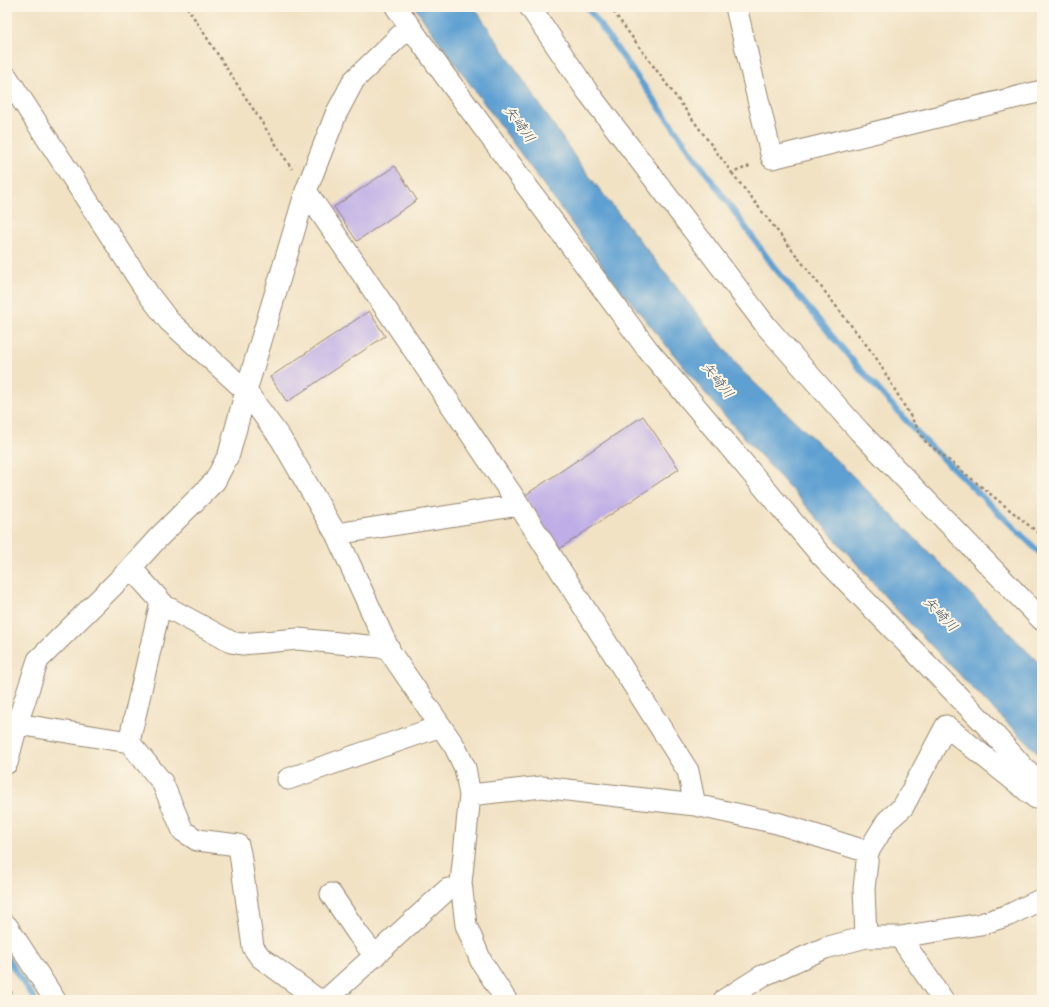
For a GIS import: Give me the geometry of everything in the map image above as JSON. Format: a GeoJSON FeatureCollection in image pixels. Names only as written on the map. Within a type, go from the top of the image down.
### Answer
{"type":"FeatureCollection","features":[{"type":"Feature","properties":{"kind":"street"},"geometry":{"type":"LineString","coordinates":[[396,7],[648,350],[819,553],[985,724],[1042,788]]}},
{"type":"Feature","properties":{"kind":"street"},"geometry":{"type":"LineString","coordinates":[[530,7],[587,90],[767,327],[859,431],[1042,620]]}},
{"type":"Feature","properties":{"kind":"street"},"geometry":{"type":"LineString","coordinates":[[736,7],[772,158],[1042,91]]}},
{"type":"Feature","properties":{"kind":"street"},"geometry":{"type":"LineString","coordinates":[[7,764],[17,724],[38,660],[131,568],[157,538],[215,481],[229,454],[246,391],[306,191],[336,114],[354,80],[410,26]]}},
{"type":"Feature","properties":{"kind":"street"},"geometry":{"type":"LineString","coordinates":[[7,77],[149,295],[169,321],[246,391],[281,439],[336,534],[389,648],[455,747],[465,768],[470,795],[461,883],[466,925],[472,943],[481,962],[506,1000]]}},
{"type":"Feature","properties":{"kind":"street"},"geometry":{"type":"LineString","coordinates":[[306,191],[519,505],[688,770],[695,805]]}},
{"type":"Feature","properties":{"kind":"street"},"geometry":{"type":"LineString","coordinates":[[336,534],[519,505]]}},
{"type":"Feature","properties":{"kind":"street"},"geometry":{"type":"LineString","coordinates":[[131,568],[165,606],[231,642],[242,644],[298,639],[389,648]]}},
{"type":"Feature","properties":{"kind":"street"},"geometry":{"type":"LineString","coordinates":[[129,742],[161,602]]}},
{"type":"Feature","properties":{"kind":"street"},"geometry":{"type":"LineString","coordinates":[[17,724],[129,742],[162,782],[183,831],[197,840],[238,845],[253,947],[260,957],[317,999],[327,1000],[448,889],[462,889]]}},
{"type":"Feature","properties":{"kind":"street"},"geometry":{"type":"LineString","coordinates":[[288,779],[441,726]]}},
{"type":"Feature","properties":{"kind":"street"},"geometry":{"type":"LineString","coordinates":[[866,936],[864,889],[868,852],[887,821],[903,807],[946,726],[1036,798],[1042,798]]}},
{"type":"Feature","properties":{"kind":"street"},"geometry":{"type":"LineString","coordinates":[[470,795],[542,787],[695,805],[777,822],[868,852]]}},
{"type":"Feature","properties":{"kind":"street"},"geometry":{"type":"LineString","coordinates":[[331,894],[375,956]]}},
{"type":"Feature","properties":{"kind":"street"},"geometry":{"type":"LineString","coordinates":[[725,1000],[762,976],[795,960],[825,948],[866,936],[900,937],[981,924],[1009,915],[1042,899]]}},
{"type":"Feature","properties":{"kind":"street"},"geometry":{"type":"LineString","coordinates":[[7,926],[55,1000]]}},
{"type":"Feature","properties":{"kind":"street"},"geometry":{"type":"LineString","coordinates":[[900,937],[943,1000]]}},
{"type":"Feature","properties":{"kind":"path"},"geometry":{"type":"LineString","coordinates":[[187,7],[306,191]]}},
{"type":"Feature","properties":{"kind":"path"},"geometry":{"type":"LineString","coordinates":[[610,7],[732,173],[875,356],[925,441],[1042,536]]}},
{"type":"Feature","properties":{"kind":"path"},"geometry":{"type":"LineString","coordinates":[[732,173],[772,158]]}},
{"type":"Feature","properties":{"kind":"path"},"geometry":{"type":"LineString","coordinates":[[7,986],[16,1000]]}},
{"type":"Feature","properties":{"kind":"water","name":"矢崎川"},"geometry":{"type":"Polygon","coordinates":[[[415,7],[474,7],[579,163],[741,370],[853,476],[1042,666],[1042,757],[985,701],[895,608],[809,509],[715,405],[613,280],[415,7]]]}},
{"type":"Feature","properties":{"kind":"building"},"geometry":{"type":"Polygon","coordinates":[[[395,166],[417,200],[357,241],[334,207],[395,166]]]}},
{"type":"Feature","properties":{"kind":"building"},"geometry":{"type":"Polygon","coordinates":[[[369,311],[385,336],[287,402],[270,377],[369,311]]]}},
{"type":"Feature","properties":{"kind":"building"},"geometry":{"type":"Polygon","coordinates":[[[643,416],[679,469],[559,549],[524,496],[643,416]]]}},
{"type":"Feature","properties":{"kind":"waterway"},"geometry":{"type":"LineString","coordinates":[[587,7],[774,267],[858,367],[920,436],[1042,555]]}},
{"type":"Feature","properties":{"kind":"waterway"},"geometry":{"type":"LineString","coordinates":[[7,958],[35,1000]]}}]}
